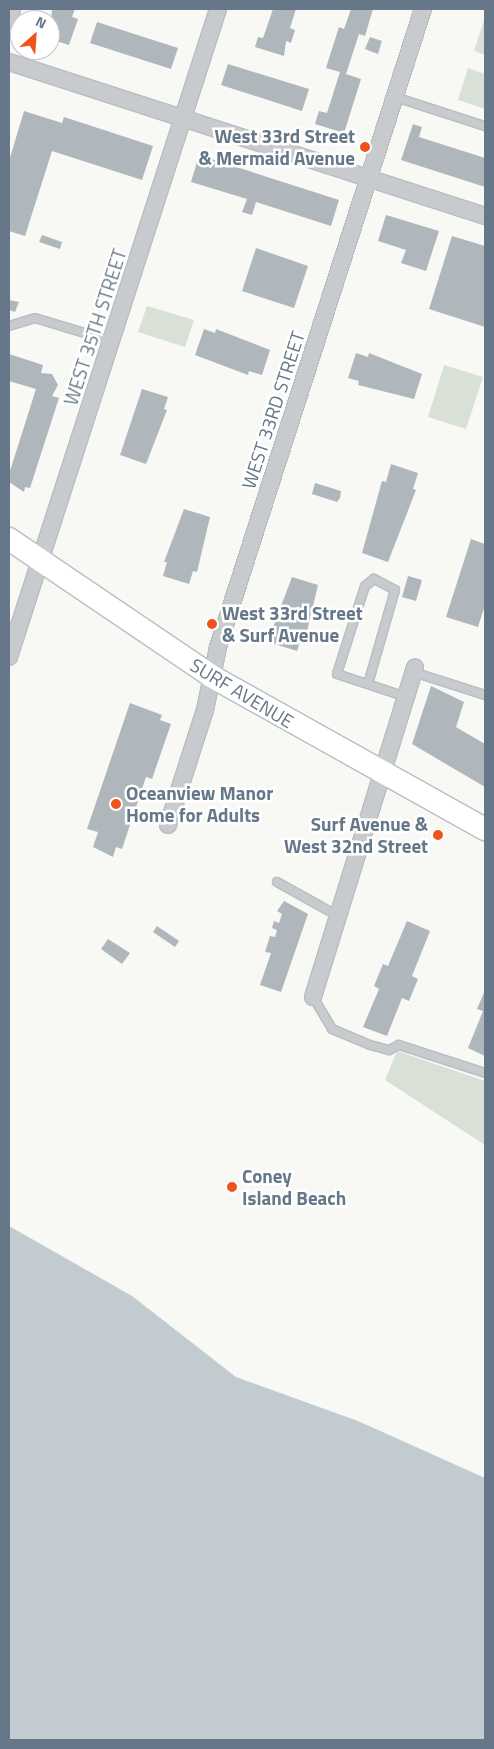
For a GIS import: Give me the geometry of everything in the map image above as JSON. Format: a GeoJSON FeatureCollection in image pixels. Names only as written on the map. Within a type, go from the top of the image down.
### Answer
{"type":"FeatureCollection","features":[{"type":"Feature","properties":{"kind":"main road","name":"SURF AVENUE"},"geometry":{"type":"LineString","coordinates":[[9,539],[40,562],[211,676],[383,776],[485,829]]}},
{"type":"Feature","properties":{"kind":"street"},"geometry":{"type":"LineString","coordinates":[[9,20],[12,9]]}},
{"type":"Feature","properties":{"kind":"street","name":"WEST 35TH STREET"},"geometry":{"type":"LineString","coordinates":[[9,657],[218,9]]}},
{"type":"Feature","properties":{"kind":"street","name":"WEST 33RD STREET"},"geometry":{"type":"LineString","coordinates":[[168,825],[211,676],[423,9]]}},
{"type":"Feature","properties":{"kind":"street"},"geometry":{"type":"LineString","coordinates":[[9,62],[485,216]]}},
{"type":"Feature","properties":{"kind":"street"},"geometry":{"type":"LineString","coordinates":[[313,997],[383,776],[414,670]]}},
{"type":"Feature","properties":{"kind":"lane"},"geometry":{"type":"LineString","coordinates":[[395,97],[485,126]]}},
{"type":"Feature","properties":{"kind":"lane"},"geometry":{"type":"LineString","coordinates":[[9,326],[35,318],[112,341]]}},
{"type":"Feature","properties":{"kind":"lane"},"geometry":{"type":"LineString","coordinates":[[368,684],[395,590],[374,579],[365,586],[337,674],[406,697]]}},
{"type":"Feature","properties":{"kind":"lane"},"geometry":{"type":"LineString","coordinates":[[414,670],[485,695]]}},
{"type":"Feature","properties":{"kind":"lane"},"geometry":{"type":"LineString","coordinates":[[277,882],[338,916]]}},
{"type":"Feature","properties":{"kind":"lane"},"geometry":{"type":"LineString","coordinates":[[313,997],[332,1029],[370,1045],[389,1050],[399,1045],[485,1073]]}},
{"type":"Feature","properties":{"kind":"shaded area"},"geometry":{"type":"Polygon","coordinates":[[[485,21],[485,55],[474,51],[485,21]]]}},
{"type":"Feature","properties":{"kind":"shaded area"},"geometry":{"type":"Polygon","coordinates":[[[468,68],[485,74],[485,109],[458,100],[468,68]]]}},
{"type":"Feature","properties":{"kind":"shaded area"},"geometry":{"type":"Polygon","coordinates":[[[147,306],[194,320],[185,347],[138,332],[147,306]]]}},
{"type":"Feature","properties":{"kind":"shaded area"},"geometry":{"type":"Polygon","coordinates":[[[444,365],[483,377],[466,429],[428,417],[444,365]]]}},
{"type":"Feature","properties":{"kind":"shaded area"},"geometry":{"type":"Polygon","coordinates":[[[397,1051],[485,1081],[485,1145],[385,1080],[397,1051]]]}},
{"type":"Feature","properties":{"kind":"shaded area"},"geometry":{"type":"Polygon","coordinates":[[[9,1226],[132,1296],[236,1377],[358,1421],[485,1478],[485,1740],[9,1740],[9,1226]]]}},
{"type":"Feature","properties":{"kind":"building"},"geometry":{"type":"Polygon","coordinates":[[[75,9],[72,17],[78,19],[69,45],[60,42],[60,10],[52,10],[75,9]]]}},
{"type":"Feature","properties":{"kind":"building"},"geometry":{"type":"Polygon","coordinates":[[[273,9],[296,9],[290,28],[295,30],[291,43],[286,41],[284,56],[255,47],[258,37],[263,38],[273,9]]]}},
{"type":"Feature","properties":{"kind":"building"},"geometry":{"type":"Polygon","coordinates":[[[351,9],[373,9],[365,36],[359,34],[346,74],[361,79],[344,133],[315,124],[319,111],[327,113],[340,72],[326,68],[339,27],[344,29],[351,9]]]}},
{"type":"Feature","properties":{"kind":"building"},"geometry":{"type":"Polygon","coordinates":[[[97,22],[178,48],[171,69],[90,43],[97,22]]]}},
{"type":"Feature","properties":{"kind":"building"},"geometry":{"type":"Polygon","coordinates":[[[370,37],[382,41],[378,54],[365,49],[370,37]]]}},
{"type":"Feature","properties":{"kind":"building"},"geometry":{"type":"Polygon","coordinates":[[[228,64],[309,89],[302,111],[221,85],[228,64]]]}},
{"type":"Feature","properties":{"kind":"building"},"geometry":{"type":"Polygon","coordinates":[[[24,111],[62,123],[64,117],[153,146],[142,180],[52,151],[25,236],[9,231],[9,161],[24,111]]]}},
{"type":"Feature","properties":{"kind":"building"},"geometry":{"type":"Polygon","coordinates":[[[413,124],[422,127],[419,137],[485,158],[485,187],[401,160],[413,124]]]}},
{"type":"Feature","properties":{"kind":"building"},"geometry":{"type":"Polygon","coordinates":[[[199,155],[339,200],[331,226],[256,202],[252,215],[242,212],[247,199],[191,182],[199,155]]]}},
{"type":"Feature","properties":{"kind":"building"},"geometry":{"type":"Polygon","coordinates":[[[386,215],[439,231],[426,271],[401,263],[406,250],[378,241],[386,215]]]}},
{"type":"Feature","properties":{"kind":"building"},"geometry":{"type":"Polygon","coordinates":[[[42,235],[62,242],[60,249],[39,242],[42,235]]]}},
{"type":"Feature","properties":{"kind":"building"},"geometry":{"type":"Polygon","coordinates":[[[452,236],[485,246],[485,327],[429,309],[452,236]]]}},
{"type":"Feature","properties":{"kind":"building"},"geometry":{"type":"Polygon","coordinates":[[[256,248],[308,266],[294,308],[242,291],[256,248]]]}},
{"type":"Feature","properties":{"kind":"building"},"geometry":{"type":"Polygon","coordinates":[[[9,300],[19,302],[15,312],[9,310],[9,300]]]}},
{"type":"Feature","properties":{"kind":"building"},"geometry":{"type":"Polygon","coordinates":[[[204,329],[215,333],[216,329],[270,350],[262,375],[249,371],[248,375],[195,355],[204,329]]]}},
{"type":"Feature","properties":{"kind":"building"},"geometry":{"type":"Polygon","coordinates":[[[356,353],[368,357],[369,353],[422,374],[414,399],[358,385],[359,381],[348,378],[356,353]]]}},
{"type":"Feature","properties":{"kind":"building"},"geometry":{"type":"Polygon","coordinates":[[[9,354],[43,365],[41,373],[52,374],[58,385],[52,396],[59,398],[30,488],[25,487],[24,492],[9,482],[9,474],[36,389],[9,381],[9,354]]]}},
{"type":"Feature","properties":{"kind":"building"},"geometry":{"type":"Polygon","coordinates":[[[142,389],[168,397],[164,409],[167,410],[146,464],[120,455],[142,389]]]}},
{"type":"Feature","properties":{"kind":"building"},"geometry":{"type":"Polygon","coordinates":[[[391,464],[418,473],[413,489],[416,490],[388,562],[362,553],[382,481],[386,482],[391,464]]]}},
{"type":"Feature","properties":{"kind":"building"},"geometry":{"type":"Polygon","coordinates":[[[315,483],[341,491],[340,498],[337,502],[312,494],[315,483]]]}},
{"type":"Feature","properties":{"kind":"building"},"geometry":{"type":"Polygon","coordinates":[[[184,509],[210,517],[197,572],[193,571],[189,584],[163,576],[167,562],[164,562],[184,509]]]}},
{"type":"Feature","properties":{"kind":"building"},"geometry":{"type":"Polygon","coordinates":[[[471,539],[485,544],[485,605],[478,627],[446,617],[471,539]]]}},
{"type":"Feature","properties":{"kind":"building"},"geometry":{"type":"Polygon","coordinates":[[[408,576],[422,580],[416,601],[402,597],[408,576]]]}},
{"type":"Feature","properties":{"kind":"building"},"geometry":{"type":"Polygon","coordinates":[[[292,577],[318,585],[305,640],[301,639],[297,651],[271,643],[272,630],[292,577]]]}},
{"type":"Feature","properties":{"kind":"building"},"geometry":{"type":"Polygon","coordinates":[[[431,686],[464,702],[456,727],[485,744],[485,787],[412,744],[431,686]]]}},
{"type":"Feature","properties":{"kind":"building","name":"Oceanview Manor Home for Adults"},"geometry":{"type":"Polygon","coordinates":[[[130,703],[162,715],[160,720],[171,724],[152,779],[146,777],[122,849],[116,847],[113,857],[93,847],[98,832],[87,829],[130,703]]]}},
{"type":"Feature","properties":{"kind":"building"},"geometry":{"type":"Polygon","coordinates":[[[284,901],[308,914],[281,992],[260,985],[271,953],[265,952],[270,936],[275,937],[277,930],[272,928],[274,921],[279,923],[282,914],[277,911],[284,901]]]}},
{"type":"Feature","properties":{"kind":"building"},"geometry":{"type":"Polygon","coordinates":[[[407,921],[430,931],[412,976],[418,979],[409,1001],[402,998],[387,1036],[363,1027],[379,989],[374,986],[383,964],[388,966],[407,921]]]}},
{"type":"Feature","properties":{"kind":"building"},"geometry":{"type":"Polygon","coordinates":[[[157,926],[179,941],[175,947],[153,932],[157,926]]]}},
{"type":"Feature","properties":{"kind":"building"},"geometry":{"type":"Polygon","coordinates":[[[108,939],[130,953],[122,964],[101,949],[108,939]]]}},
{"type":"Feature","properties":{"kind":"building"},"geometry":{"type":"Polygon","coordinates":[[[485,990],[485,1056],[468,1048],[483,1011],[477,1009],[485,990]]]}},
{"type":"Feature","properties":{"kind":"place","name":"West 33rd Street & Mermaid Avenue"},"geometry":{"type":"Point","coordinates":[365,147]}},
{"type":"Feature","properties":{"kind":"place","name":"West 33rd Street & Surf Avenue"},"geometry":{"type":"Point","coordinates":[212,624]}},
{"type":"Feature","properties":{"kind":"place","name":"Oceanview Manor Home for Adults"},"geometry":{"type":"Point","coordinates":[116,804]}},
{"type":"Feature","properties":{"kind":"place","name":"Surf Avenue & West 32nd Street"},"geometry":{"type":"Point","coordinates":[438,835]}},
{"type":"Feature","properties":{"kind":"place","name":"Coney Island Beach"},"geometry":{"type":"Point","coordinates":[232,1187]}}]}
